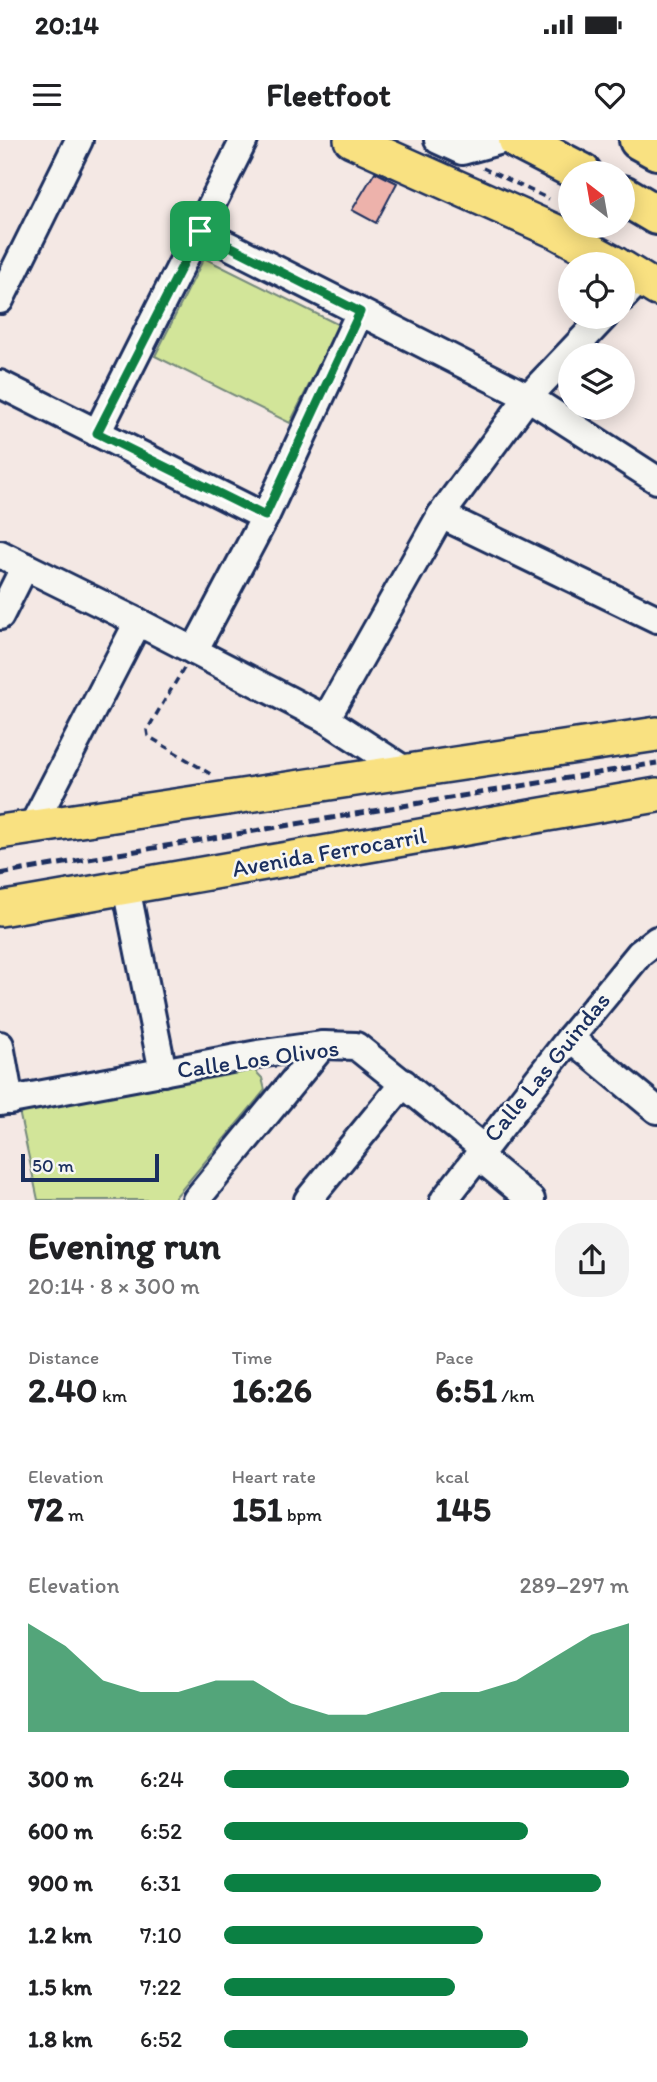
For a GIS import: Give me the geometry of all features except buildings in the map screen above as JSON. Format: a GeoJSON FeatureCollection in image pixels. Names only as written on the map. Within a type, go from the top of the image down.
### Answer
{"type":"FeatureCollection","features":[{"type":"Feature","properties":{"kind":"highway"},"geometry":{"type":"LineString","coordinates":[[518,140],[559,161]]}},
{"type":"Feature","properties":{"kind":"highway"},"geometry":{"type":"LineString","coordinates":[[639,140],[657,150]]}},
{"type":"Feature","properties":{"kind":"highway"},"geometry":{"type":"LineString","coordinates":[[635,202],[657,215]]}},
{"type":"Feature","properties":{"kind":"main road"},"geometry":{"type":"LineString","coordinates":[[351,140],[557,232],[589,252]]}},
{"type":"Feature","properties":{"kind":"main road"},"geometry":{"type":"LineString","coordinates":[[16,830],[657,734]]}},
{"type":"Feature","properties":{"kind":"main road","name":"Avenida Ferrocarril"},"geometry":{"type":"LineString","coordinates":[[0,909],[657,795]]}},
{"type":"Feature","properties":{"kind":"street"},"geometry":{"type":"LineString","coordinates":[[0,300],[79,140]]}},
{"type":"Feature","properties":{"kind":"street"},"geometry":{"type":"LineString","coordinates":[[97,433],[244,140]]}},
{"type":"Feature","properties":{"kind":"street"},"geometry":{"type":"LineString","coordinates":[[438,140],[462,151],[502,140]]}},
{"type":"Feature","properties":{"kind":"street"},"geometry":{"type":"LineString","coordinates":[[200,231],[528,397],[657,480]]}},
{"type":"Feature","properties":{"kind":"street"},"geometry":{"type":"LineString","coordinates":[[194,651],[265,516],[360,312]]}},
{"type":"Feature","properties":{"kind":"street"},"geometry":{"type":"LineString","coordinates":[[326,719],[441,515],[528,397],[593,329]]}},
{"type":"Feature","properties":{"kind":"street"},"geometry":{"type":"LineString","coordinates":[[0,384],[265,516]]}},
{"type":"Feature","properties":{"kind":"street"},"geometry":{"type":"LineString","coordinates":[[441,515],[657,620]]}},
{"type":"Feature","properties":{"kind":"street"},"geometry":{"type":"LineString","coordinates":[[0,554],[326,719],[406,771]]}},
{"type":"Feature","properties":{"kind":"street"},"geometry":{"type":"LineString","coordinates":[[0,615],[25,566]]}},
{"type":"Feature","properties":{"kind":"street"},"geometry":{"type":"LineString","coordinates":[[16,830],[138,622]]}},
{"type":"Feature","properties":{"kind":"street"},"geometry":{"type":"LineString","coordinates":[[126,887],[163,1072]]}},
{"type":"Feature","properties":{"kind":"street","name":"Calle Las Guindas"},"geometry":{"type":"LineString","coordinates":[[443,1200],[570,1038],[640,953],[657,940]]}},
{"type":"Feature","properties":{"kind":"street"},"geometry":{"type":"LineString","coordinates":[[570,1038],[657,1110]]}},
{"type":"Feature","properties":{"kind":"street"},"geometry":{"type":"LineString","coordinates":[[0,1045],[5,1102]]}},
{"type":"Feature","properties":{"kind":"street"},"geometry":{"type":"LineString","coordinates":[[196,1200],[323,1045]]}},
{"type":"Feature","properties":{"kind":"street","name":"Calle Los Olivos"},"geometry":{"type":"LineString","coordinates":[[5,1102],[258,1054],[323,1045],[356,1046],[404,1083],[531,1200]]}},
{"type":"Feature","properties":{"kind":"street"},"geometry":{"type":"LineString","coordinates":[[258,1054],[275,1070],[285,1091]]}},
{"type":"Feature","properties":{"kind":"street"},"geometry":{"type":"LineString","coordinates":[[308,1200],[404,1083]]}},
{"type":"Feature","properties":{"kind":"path"},"geometry":{"type":"LineString","coordinates":[[194,651],[147,730],[148,736],[247,795]]}},
{"type":"Feature","properties":{"kind":"green space"},"geometry":{"type":"Polygon","coordinates":[[[204,258],[339,325],[290,423],[155,356],[204,258]]]}},
{"type":"Feature","properties":{"kind":"green space"},"geometry":{"type":"Polygon","coordinates":[[[248,1063],[262,1078],[265,1090],[173,1200],[38,1200],[19,1111],[248,1063]]]}},
{"type":"Feature","properties":{"kind":"railway"},"geometry":{"type":"LineString","coordinates":[[0,874],[657,763]]}},
{"type":"Feature","properties":{"kind":"route"},"geometry":{"type":"LineString","coordinates":[[200,231],[360,312],[265,516],[97,433],[200,231]]}}]}
